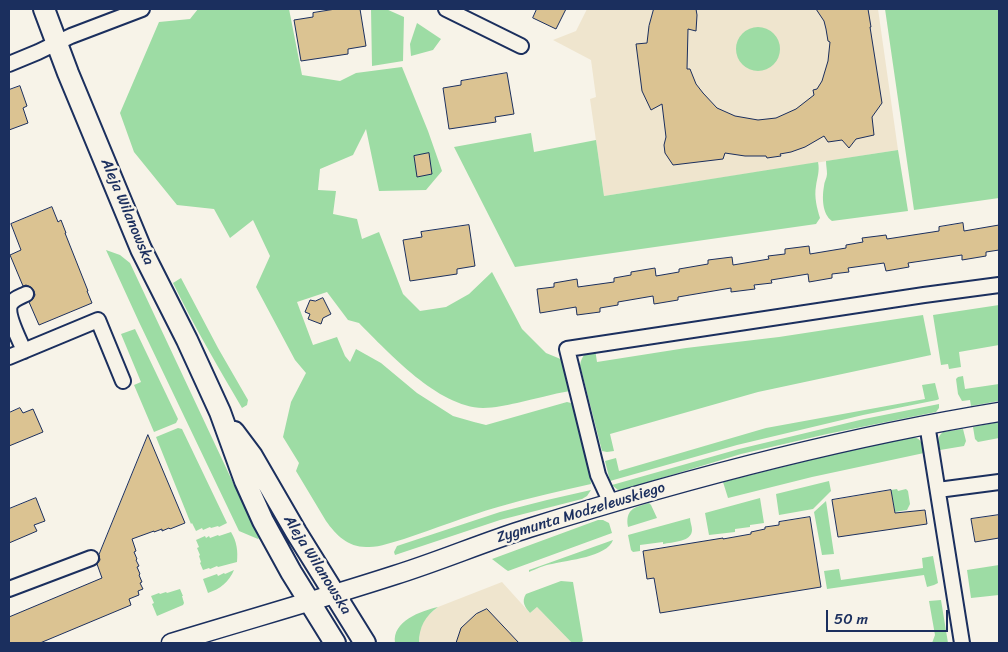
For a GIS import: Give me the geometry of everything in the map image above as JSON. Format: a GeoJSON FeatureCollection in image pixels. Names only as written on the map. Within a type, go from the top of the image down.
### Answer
{"type":"FeatureCollection","features":[{"type":"Feature","properties":{"kind":"main road","name":"Aleja Wilanowska"},"geometry":{"type":"LineString","coordinates":[[44,9],[56,43],[140,248],[220,412],[245,481],[263,521],[291,572],[335,643]]}},
{"type":"Feature","properties":{"kind":"main road","name":"Aleja Wilanowska"},"geometry":{"type":"LineString","coordinates":[[220,412],[252,456],[296,532],[365,643]]}},
{"type":"Feature","properties":{"kind":"street"},"geometry":{"type":"LineString","coordinates":[[9,64],[75,34],[142,9]]}},
{"type":"Feature","properties":{"kind":"street"},"geometry":{"type":"LineString","coordinates":[[446,9],[521,46]]}},
{"type":"Feature","properties":{"kind":"street"},"geometry":{"type":"LineString","coordinates":[[611,503],[598,476],[567,349],[999,285]]}},
{"type":"Feature","properties":{"kind":"street"},"geometry":{"type":"LineString","coordinates":[[24,351],[10,317],[10,305],[14,300],[26,294]]}},
{"type":"Feature","properties":{"kind":"street"},"geometry":{"type":"LineString","coordinates":[[9,358],[98,320],[123,381]]}},
{"type":"Feature","properties":{"kind":"street","name":"Zygmunta Modzelewskiego"},"geometry":{"type":"LineString","coordinates":[[171,643],[335,594],[508,535],[611,503],[772,458],[847,440],[999,412]]}},
{"type":"Feature","properties":{"kind":"street"},"geometry":{"type":"LineString","coordinates":[[927,424],[962,643]]}},
{"type":"Feature","properties":{"kind":"street"},"geometry":{"type":"LineString","coordinates":[[938,490],[999,482]]}},
{"type":"Feature","properties":{"kind":"street"},"geometry":{"type":"LineString","coordinates":[[9,589],[91,558]]}},
{"type":"Feature","properties":{"kind":"shaded area"},"geometry":{"type":"Polygon","coordinates":[[[587,9],[878,9],[898,150],[604,196],[590,99],[596,97],[591,60],[553,40],[576,31],[587,9]]]}},
{"type":"Feature","properties":{"kind":"shaded area"},"geometry":{"type":"Polygon","coordinates":[[[502,582],[530,613],[537,607],[572,643],[419,643],[420,630],[425,618],[438,607],[502,582]]]}},
{"type":"Feature","properties":{"kind":"green space"},"geometry":{"type":"Polygon","coordinates":[[[198,9],[289,9],[302,75],[340,81],[356,73],[402,67],[442,171],[426,190],[379,191],[366,129],[353,155],[320,169],[318,190],[336,191],[333,214],[357,219],[362,239],[379,232],[403,294],[420,311],[446,307],[469,294],[492,272],[522,329],[546,353],[563,360],[570,391],[487,408],[466,405],[449,399],[415,376],[359,323],[348,320],[327,292],[297,302],[313,345],[337,337],[345,356],[350,362],[356,349],[381,363],[417,393],[453,416],[486,425],[567,402],[571,403],[574,407],[588,458],[591,484],[474,514],[376,547],[354,545],[343,539],[330,526],[296,471],[299,463],[283,437],[291,402],[306,373],[295,360],[256,287],[270,256],[253,220],[230,238],[214,209],[177,205],[134,152],[120,113],[159,22],[190,19],[198,9]]]}},
{"type":"Feature","properties":{"kind":"green space"},"geometry":{"type":"Polygon","coordinates":[[[371,9],[386,9],[404,17],[403,61],[372,66],[371,9]]]}},
{"type":"Feature","properties":{"kind":"green space"},"geometry":{"type":"Polygon","coordinates":[[[885,9],[999,9],[999,198],[914,210],[885,9]]]}},
{"type":"Feature","properties":{"kind":"green space"},"geometry":{"type":"Polygon","coordinates":[[[417,23],[441,39],[433,50],[411,56],[410,44],[417,23]]]}},
{"type":"Feature","properties":{"kind":"green space"},"geometry":{"type":"Polygon","coordinates":[[[762,27],[774,33],[779,40],[779,58],[774,65],[767,70],[754,71],[746,68],[739,61],[736,45],[739,37],[746,30],[762,27]]]}},
{"type":"Feature","properties":{"kind":"green space"},"geometry":{"type":"Polygon","coordinates":[[[531,133],[534,152],[596,140],[604,196],[818,162],[819,171],[815,194],[820,218],[816,224],[515,267],[454,147],[531,133]]]}},
{"type":"Feature","properties":{"kind":"green space"},"geometry":{"type":"Polygon","coordinates":[[[898,150],[908,211],[832,221],[826,214],[823,200],[827,174],[826,161],[898,150]]]}},
{"type":"Feature","properties":{"kind":"green space"},"geometry":{"type":"Polygon","coordinates":[[[106,250],[120,255],[130,263],[258,539],[239,531],[106,250]]]}},
{"type":"Feature","properties":{"kind":"green space"},"geometry":{"type":"Polygon","coordinates":[[[181,278],[248,400],[247,405],[242,408],[173,283],[181,278]]]}},
{"type":"Feature","properties":{"kind":"green space"},"geometry":{"type":"Polygon","coordinates":[[[999,305],[999,345],[959,352],[961,367],[949,369],[948,364],[941,365],[933,315],[999,305]]]}},
{"type":"Feature","properties":{"kind":"green space"},"geometry":{"type":"Polygon","coordinates":[[[923,315],[931,355],[758,392],[610,434],[614,451],[602,451],[580,365],[583,356],[592,350],[595,349],[597,362],[923,315]]]}},
{"type":"Feature","properties":{"kind":"green space"},"geometry":{"type":"Polygon","coordinates":[[[135,329],[178,419],[176,423],[154,432],[134,385],[141,382],[121,334],[135,329]]]}},
{"type":"Feature","properties":{"kind":"green space"},"geometry":{"type":"Polygon","coordinates":[[[963,376],[965,389],[999,384],[999,401],[971,406],[970,400],[962,401],[958,394],[956,379],[963,376]]]}},
{"type":"Feature","properties":{"kind":"green space"},"geometry":{"type":"Polygon","coordinates":[[[935,383],[939,399],[937,400],[863,415],[737,445],[610,481],[605,461],[616,458],[619,471],[766,428],[925,399],[922,385],[935,383]]]}},
{"type":"Feature","properties":{"kind":"green space"},"geometry":{"type":"Polygon","coordinates":[[[939,404],[936,412],[741,454],[622,490],[618,490],[612,485],[739,449],[864,419],[939,404]]]}},
{"type":"Feature","properties":{"kind":"green space"},"geometry":{"type":"Polygon","coordinates":[[[999,422],[999,438],[978,442],[975,439],[973,427],[999,422]]]}},
{"type":"Feature","properties":{"kind":"green space"},"geometry":{"type":"Polygon","coordinates":[[[178,428],[182,429],[227,523],[219,527],[210,527],[203,530],[202,528],[196,531],[191,524],[156,437],[178,428]]]}},
{"type":"Feature","properties":{"kind":"green space"},"geometry":{"type":"Polygon","coordinates":[[[963,429],[966,441],[964,446],[940,450],[938,440],[943,432],[963,429]]]}},
{"type":"Feature","properties":{"kind":"green space"},"geometry":{"type":"Polygon","coordinates":[[[913,437],[920,441],[924,453],[812,477],[728,498],[723,482],[854,449],[913,437]]]}},
{"type":"Feature","properties":{"kind":"green space"},"geometry":{"type":"Polygon","coordinates":[[[829,481],[831,491],[813,509],[779,515],[776,494],[829,481]]]}},
{"type":"Feature","properties":{"kind":"green space"},"geometry":{"type":"Polygon","coordinates":[[[897,489],[898,491],[906,489],[908,491],[910,504],[907,510],[895,512],[891,490],[897,489]]]}},
{"type":"Feature","properties":{"kind":"green space"},"geometry":{"type":"Polygon","coordinates":[[[591,490],[582,499],[500,520],[395,555],[394,552],[397,546],[500,512],[591,490]]]}},
{"type":"Feature","properties":{"kind":"green space"},"geometry":{"type":"Polygon","coordinates":[[[760,498],[764,523],[735,529],[735,532],[709,535],[705,513],[760,498]]]}},
{"type":"Feature","properties":{"kind":"green space"},"geometry":{"type":"Polygon","coordinates":[[[826,501],[834,554],[822,555],[814,512],[826,501]]]}},
{"type":"Feature","properties":{"kind":"green space"},"geometry":{"type":"Polygon","coordinates":[[[649,503],[657,518],[628,527],[628,516],[632,510],[649,503]]]}},
{"type":"Feature","properties":{"kind":"green space"},"geometry":{"type":"Polygon","coordinates":[[[690,518],[692,528],[689,537],[676,542],[640,545],[640,551],[633,552],[631,550],[628,535],[690,518]]]}},
{"type":"Feature","properties":{"kind":"green space"},"geometry":{"type":"Polygon","coordinates":[[[598,520],[609,523],[612,533],[508,571],[492,559],[598,520]]]}},
{"type":"Feature","properties":{"kind":"green space"},"geometry":{"type":"Polygon","coordinates":[[[231,532],[237,547],[237,562],[203,570],[196,540],[205,536],[210,538],[231,532]]]}},
{"type":"Feature","properties":{"kind":"green space"},"geometry":{"type":"Polygon","coordinates":[[[613,540],[609,546],[595,554],[546,565],[529,572],[529,570],[613,540]]]}},
{"type":"Feature","properties":{"kind":"green space"},"geometry":{"type":"Polygon","coordinates":[[[933,556],[938,583],[934,585],[927,587],[924,575],[827,589],[824,571],[839,569],[841,580],[923,568],[922,558],[933,556]]]}},
{"type":"Feature","properties":{"kind":"green space"},"geometry":{"type":"Polygon","coordinates":[[[999,565],[999,595],[971,598],[967,570],[999,565]]]}},
{"type":"Feature","properties":{"kind":"green space"},"geometry":{"type":"Polygon","coordinates":[[[234,570],[224,584],[208,593],[203,579],[234,570]]]}},
{"type":"Feature","properties":{"kind":"green space"},"geometry":{"type":"Polygon","coordinates":[[[561,581],[573,582],[583,641],[580,643],[572,643],[537,607],[530,613],[524,604],[526,594],[561,581]]]}},
{"type":"Feature","properties":{"kind":"green space"},"geometry":{"type":"Polygon","coordinates":[[[180,589],[183,596],[183,605],[157,616],[151,596],[180,589]]]}},
{"type":"Feature","properties":{"kind":"green space"},"geometry":{"type":"Polygon","coordinates":[[[941,600],[948,643],[932,643],[935,635],[929,601],[941,600]]]}},
{"type":"Feature","properties":{"kind":"green space"},"geometry":{"type":"Polygon","coordinates":[[[438,607],[424,622],[420,632],[419,643],[395,643],[395,635],[403,623],[416,614],[438,607]]]}},
{"type":"Feature","properties":{"kind":"building"},"geometry":{"type":"Polygon","coordinates":[[[336,9],[360,9],[366,46],[348,49],[348,54],[301,61],[294,20],[313,17],[313,13],[336,9]]]}},
{"type":"Feature","properties":{"kind":"building"},"geometry":{"type":"Polygon","coordinates":[[[537,9],[566,9],[556,29],[533,18],[537,9]]]}},
{"type":"Feature","properties":{"kind":"building"},"geometry":{"type":"Polygon","coordinates":[[[654,9],[696,9],[696,31],[688,29],[687,69],[690,69],[696,84],[717,108],[735,116],[758,120],[776,118],[796,109],[814,95],[813,90],[817,89],[822,81],[828,61],[830,42],[828,41],[824,21],[816,9],[868,9],[882,103],[872,117],[874,135],[856,139],[849,148],[842,140],[828,142],[824,136],[805,147],[780,154],[781,156],[767,158],[766,156],[745,156],[725,153],[723,159],[673,165],[665,153],[666,137],[662,104],[651,110],[642,91],[636,44],[647,43],[654,9]]]}},
{"type":"Feature","properties":{"kind":"building"},"geometry":{"type":"Polygon","coordinates":[[[507,73],[514,114],[495,117],[496,122],[449,129],[443,88],[461,85],[461,81],[507,73]]]}},
{"type":"Feature","properties":{"kind":"building"},"geometry":{"type":"Polygon","coordinates":[[[20,86],[27,106],[23,108],[28,123],[9,130],[9,90],[20,86]]]}},
{"type":"Feature","properties":{"kind":"building"},"geometry":{"type":"Polygon","coordinates":[[[429,153],[432,174],[417,177],[414,156],[429,153]]]}},
{"type":"Feature","properties":{"kind":"building"},"geometry":{"type":"Polygon","coordinates":[[[52,207],[58,222],[61,220],[92,303],[39,325],[29,302],[35,295],[34,291],[31,287],[23,286],[10,255],[21,250],[11,224],[52,207]]]}},
{"type":"Feature","properties":{"kind":"building"},"geometry":{"type":"Polygon","coordinates":[[[963,223],[964,231],[999,225],[999,250],[986,252],[986,256],[962,260],[962,255],[908,263],[909,267],[886,271],[884,263],[848,268],[849,272],[832,274],[832,278],[809,282],[808,274],[771,280],[772,283],[754,285],[755,289],[731,292],[731,288],[678,297],[678,300],[654,304],[653,296],[618,302],[618,305],[600,308],[600,312],[577,315],[576,307],[540,313],[537,289],[554,287],[554,283],[577,279],[578,287],[614,282],[614,278],[631,275],[631,272],[655,268],[656,276],[679,272],[679,269],[708,264],[708,260],[732,257],[733,265],[769,259],[768,256],[785,254],[785,249],[809,246],[810,254],[846,248],[846,245],[863,242],[862,238],[886,235],[887,239],[939,231],[939,227],[963,223]]]}},
{"type":"Feature","properties":{"kind":"building"},"geometry":{"type":"Polygon","coordinates":[[[469,225],[475,266],[457,269],[457,274],[410,281],[403,240],[422,237],[421,232],[469,225]]]}},
{"type":"Feature","properties":{"kind":"building"},"geometry":{"type":"Polygon","coordinates":[[[323,298],[331,314],[323,318],[321,324],[308,319],[310,314],[305,312],[310,300],[315,301],[323,298]]]}},
{"type":"Feature","properties":{"kind":"building"},"geometry":{"type":"Polygon","coordinates":[[[20,408],[23,413],[33,409],[43,432],[9,446],[9,413],[20,408]]]}},
{"type":"Feature","properties":{"kind":"building"},"geometry":{"type":"Polygon","coordinates":[[[148,435],[185,523],[132,539],[142,582],[140,583],[143,589],[138,591],[139,595],[129,599],[131,605],[40,643],[9,643],[9,617],[102,578],[97,564],[100,560],[99,555],[148,435]]]}},
{"type":"Feature","properties":{"kind":"building"},"geometry":{"type":"Polygon","coordinates":[[[891,490],[895,513],[925,510],[927,524],[838,537],[832,500],[891,490]]]}},
{"type":"Feature","properties":{"kind":"building"},"geometry":{"type":"Polygon","coordinates":[[[36,498],[45,521],[34,525],[37,531],[9,543],[9,509],[36,498]]]}},
{"type":"Feature","properties":{"kind":"building"},"geometry":{"type":"Polygon","coordinates":[[[999,515],[999,538],[975,542],[971,519],[999,515]]]}},
{"type":"Feature","properties":{"kind":"building"},"geometry":{"type":"Polygon","coordinates":[[[810,517],[821,587],[660,613],[654,578],[647,579],[643,551],[751,534],[751,532],[765,529],[765,527],[779,525],[779,522],[810,517]]]}},
{"type":"Feature","properties":{"kind":"building"},"geometry":{"type":"Polygon","coordinates":[[[487,609],[519,643],[456,643],[461,628],[476,614],[487,609]]]}}]}
